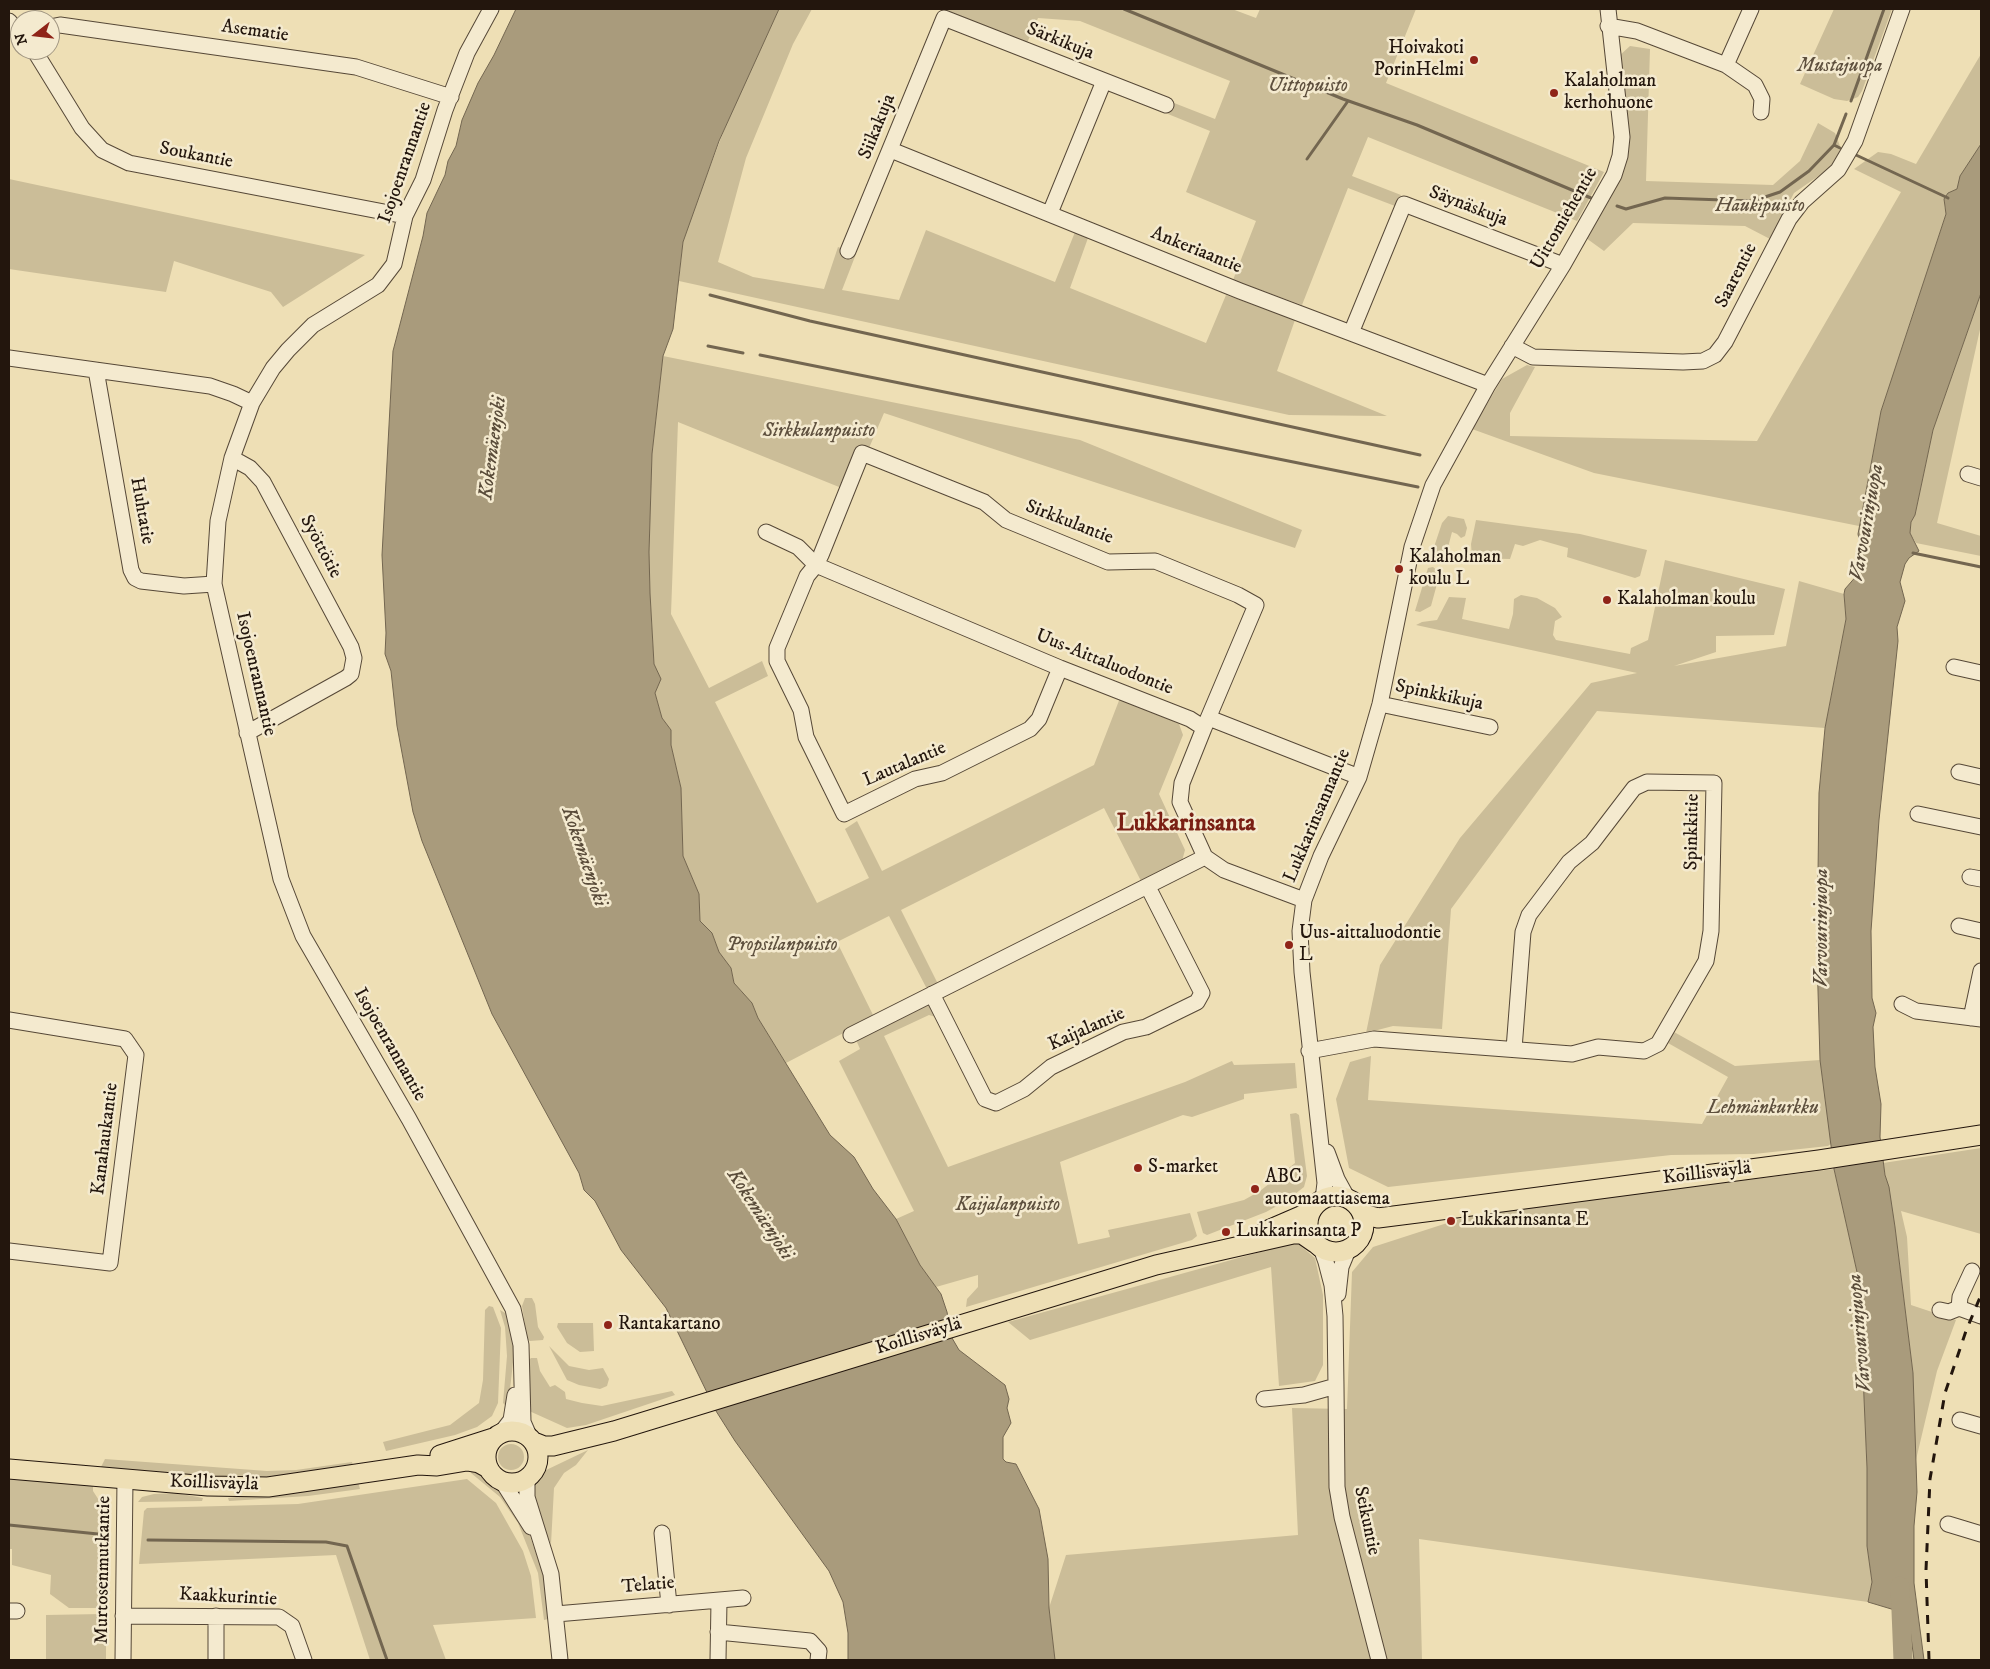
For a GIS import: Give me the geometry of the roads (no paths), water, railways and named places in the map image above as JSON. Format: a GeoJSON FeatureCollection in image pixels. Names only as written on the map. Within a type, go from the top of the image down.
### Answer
{"type":"FeatureCollection","features":[{"type":"Feature","properties":{"kind":"main road","name":"Koillisväylä"},"geometry":{"type":"LineString","coordinates":[[1363,1214],[1378,1218],[1433,1211],[1819,1160],[1981,1135]]}},
{"type":"Feature","properties":{"kind":"main road"},"geometry":{"type":"LineString","coordinates":[[1336,1196],[1348,1199],[1355,1203],[1363,1214],[1364,1228],[1354,1245],[1332,1252],[1318,1246],[1308,1225],[1318,1204],[1336,1196]]}},
{"type":"Feature","properties":{"kind":"main road","name":"Koillisväylä"},"geometry":{"type":"LineString","coordinates":[[1226,1248],[1303,1215],[1318,1204]]}},
{"type":"Feature","properties":{"kind":"main road","name":"Koillisväylä"},"geometry":{"type":"LineString","coordinates":[[1354,1245],[1380,1230],[1433,1211]]}},
{"type":"Feature","properties":{"kind":"main road","name":"Koillisväylä"},"geometry":{"type":"LineString","coordinates":[[532,1440],[544,1446],[553,1446],[614,1431],[978,1319],[1156,1266],[1226,1248],[1293,1234],[1302,1234],[1318,1246]]}},
{"type":"Feature","properties":{"kind":"main road"},"geometry":{"type":"LineString","coordinates":[[517,1431],[532,1440],[538,1457],[533,1471],[519,1482],[495,1474],[487,1450],[497,1436],[517,1431]]}},
{"type":"Feature","properties":{"kind":"main road","name":"Koillisväylä"},"geometry":{"type":"LineString","coordinates":[[533,1471],[614,1431]]}},
{"type":"Feature","properties":{"kind":"main road","name":"Koillisväylä"},"geometry":{"type":"LineString","coordinates":[[418,1465],[436,1456],[497,1436]]}},
{"type":"Feature","properties":{"kind":"main road","name":"Koillisväylä"},"geometry":{"type":"LineString","coordinates":[[9,1469],[208,1486],[268,1487],[418,1465],[436,1466],[467,1461],[479,1463],[495,1474]]}},
{"type":"Feature","properties":{"kind":"street","name":"Isojoenrannantie"},"geometry":{"type":"LineString","coordinates":[[491,9],[467,53],[450,96],[423,180],[405,216],[394,264],[389,273],[364,295],[313,326],[273,368],[252,403],[232,458],[218,521],[214,584],[281,879],[303,936],[502,1285],[518,1327],[521,1372],[524,1384],[523,1422],[532,1440]]}},
{"type":"Feature","properties":{"kind":"street","name":"Uittomiehentie"},"geometry":{"type":"LineString","coordinates":[[1464,428],[1488,385],[1563,265],[1614,175],[1620,156],[1622,137],[1608,26],[1608,9]]}},
{"type":"Feature","properties":{"kind":"street"},"geometry":{"type":"LineString","coordinates":[[1726,64],[1751,9]]}},
{"type":"Feature","properties":{"kind":"street","name":"Saarentie"},"geometry":{"type":"LineString","coordinates":[[1512,346],[1533,357],[1683,362],[1703,361],[1715,355],[1725,342],[1789,219],[1802,202],[1838,170],[1855,141],[1902,9]]}},
{"type":"Feature","properties":{"kind":"street","name":"Särkikuja"},"geometry":{"type":"LineString","coordinates":[[944,18],[1166,105]]}},
{"type":"Feature","properties":{"kind":"street","name":"Siikakuja"},"geometry":{"type":"LineString","coordinates":[[848,251],[944,18]]}},
{"type":"Feature","properties":{"kind":"street","name":"Asematie"},"geometry":{"type":"LineString","coordinates":[[60,25],[356,67],[450,96]]}},
{"type":"Feature","properties":{"kind":"street"},"geometry":{"type":"LineString","coordinates":[[1608,26],[1637,31],[1726,64],[1755,86],[1762,99],[1761,112]]}},
{"type":"Feature","properties":{"kind":"street","name":"Soukantie"},"geometry":{"type":"LineString","coordinates":[[40,60],[82,128],[102,150],[130,163],[405,216]]}},
{"type":"Feature","properties":{"kind":"street","name":"Särkikuja"},"geometry":{"type":"LineString","coordinates":[[1050,213],[1104,81]]}},
{"type":"Feature","properties":{"kind":"street","name":"Ankeriaantie"},"geometry":{"type":"LineString","coordinates":[[891,150],[1240,291],[1488,385]]}},
{"type":"Feature","properties":{"kind":"street","name":"Säynäskuja"},"geometry":{"type":"LineString","coordinates":[[1351,333],[1404,204],[1563,265]]}},
{"type":"Feature","properties":{"kind":"street"},"geometry":{"type":"LineString","coordinates":[[9,358],[210,386],[252,403]]}},
{"type":"Feature","properties":{"kind":"street","name":"Huhtatie"},"geometry":{"type":"LineString","coordinates":[[96,370],[131,570],[135,578],[141,581],[184,586],[214,584]]}},
{"type":"Feature","properties":{"kind":"street","name":"Lukkarinsannantie"},"geometry":{"type":"LineString","coordinates":[[1318,1204],[1325,1183],[1309,1050],[1300,931],[1304,900],[1321,856],[1359,777],[1380,704],[1412,547],[1433,485],[1464,428]]}},
{"type":"Feature","properties":{"kind":"street","name":"Sirkkulantie"},"geometry":{"type":"LineString","coordinates":[[816,565],[862,453],[984,502],[1006,520],[1108,562],[1155,561],[1238,595],[1256,605],[1207,723]]}},
{"type":"Feature","properties":{"kind":"street","name":"Syöttötie"},"geometry":{"type":"LineString","coordinates":[[232,458],[250,468],[263,482],[351,647],[354,658],[353,668],[346,678],[247,733]]}},
{"type":"Feature","properties":{"kind":"street","name":"Uus-Aittaluodontie"},"geometry":{"type":"LineString","coordinates":[[766,532],[798,547],[816,565],[1060,668],[1190,719],[1207,723],[1359,777]]}},
{"type":"Feature","properties":{"kind":"street","name":"Lautalantie"},"geometry":{"type":"LineString","coordinates":[[816,565],[807,576],[785,630],[778,648],[777,661],[801,710],[806,738],[844,814],[915,779],[942,773],[1030,729],[1039,719],[1060,668]]}},
{"type":"Feature","properties":{"kind":"street"},"geometry":{"type":"LineString","coordinates":[[1954,667],[1981,674]]}},
{"type":"Feature","properties":{"kind":"street","name":"Spinkkikuja"},"geometry":{"type":"LineString","coordinates":[[1380,704],[1490,727]]}},
{"type":"Feature","properties":{"kind":"street"},"geometry":{"type":"LineString","coordinates":[[1207,723],[1182,783],[1180,802],[1206,858],[1224,870],[1304,900]]}},
{"type":"Feature","properties":{"kind":"street"},"geometry":{"type":"LineString","coordinates":[[1959,772],[1981,777]]}},
{"type":"Feature","properties":{"kind":"street","name":"Spinkkitie"},"geometry":{"type":"LineString","coordinates":[[1309,1050],[1374,1039],[1572,1054],[1598,1048],[1644,1051],[1658,1044],[1706,961],[1711,931],[1714,783],[1647,782],[1634,788],[1592,843],[1570,862],[1529,915],[1523,932],[1514,1049]]}},
{"type":"Feature","properties":{"kind":"street"},"geometry":{"type":"LineString","coordinates":[[1918,814],[1981,827]]}},
{"type":"Feature","properties":{"kind":"street"},"geometry":{"type":"LineString","coordinates":[[851,1035],[1206,858]]}},
{"type":"Feature","properties":{"kind":"street","name":"Kaijalantie"},"geometry":{"type":"LineString","coordinates":[[932,994],[985,1099],[996,1102],[1024,1089],[1051,1067],[1124,1032],[1146,1027],[1197,1002],[1202,993],[1148,887]]}},
{"type":"Feature","properties":{"kind":"street"},"geometry":{"type":"LineString","coordinates":[[1959,926],[1981,931]]}},
{"type":"Feature","properties":{"kind":"street"},"geometry":{"type":"LineString","coordinates":[[1902,1004],[1916,1011],[1976,1018],[1981,971]]}},
{"type":"Feature","properties":{"kind":"street","name":"Kanahaukantie"},"geometry":{"type":"LineString","coordinates":[[9,1020],[125,1039],[136,1056],[110,1263],[9,1251]]}},
{"type":"Feature","properties":{"kind":"street","name":"Lukkarinsannantie"},"geometry":{"type":"LineString","coordinates":[[1316,1114],[1337,1180],[1348,1199]]}},
{"type":"Feature","properties":{"kind":"street","name":"Seikuntie"},"geometry":{"type":"LineString","coordinates":[[1354,1245],[1341,1267],[1335,1316],[1338,1487],[1342,1517],[1379,1660]]}},
{"type":"Feature","properties":{"kind":"street","name":"Seikuntie"},"geometry":{"type":"LineString","coordinates":[[1318,1246],[1326,1262],[1335,1316]]}},
{"type":"Feature","properties":{"kind":"street"},"geometry":{"type":"LineString","coordinates":[[1959,1308],[1960,1297],[1972,1271]]}},
{"type":"Feature","properties":{"kind":"street"},"geometry":{"type":"LineString","coordinates":[[1940,1310],[1949,1312],[1959,1308],[1981,1316]]}},
{"type":"Feature","properties":{"kind":"street","name":"Isojoenrannantie"},"geometry":{"type":"LineString","coordinates":[[497,1436],[511,1420],[521,1372]]}},
{"type":"Feature","properties":{"kind":"street"},"geometry":{"type":"LineString","coordinates":[[1264,1399],[1304,1395],[1336,1386]]}},
{"type":"Feature","properties":{"kind":"street"},"geometry":{"type":"LineString","coordinates":[[1960,1420],[1981,1426]]}},
{"type":"Feature","properties":{"kind":"street"},"geometry":{"type":"LineString","coordinates":[[533,1471],[527,1489],[538,1536],[551,1574],[560,1660]]}},
{"type":"Feature","properties":{"kind":"street"},"geometry":{"type":"LineString","coordinates":[[495,1474],[538,1536]]}},
{"type":"Feature","properties":{"kind":"street","name":"Murtosenmutkantie"},"geometry":{"type":"LineString","coordinates":[[123,1660],[125,1479]]}},
{"type":"Feature","properties":{"kind":"street"},"geometry":{"type":"LineString","coordinates":[[1948,1524],[1981,1534]]}},
{"type":"Feature","properties":{"kind":"street"},"geometry":{"type":"LineString","coordinates":[[662,1534],[669,1604]]}},
{"type":"Feature","properties":{"kind":"street","name":"Telatie"},"geometry":{"type":"LineString","coordinates":[[556,1614],[743,1598]]}},
{"type":"Feature","properties":{"kind":"street"},"geometry":{"type":"LineString","coordinates":[[718,1601],[718,1660]]}},
{"type":"Feature","properties":{"kind":"street","name":"Kaakkurintie"},"geometry":{"type":"LineString","coordinates":[[124,1616],[279,1617],[292,1626],[304,1660]]}},
{"type":"Feature","properties":{"kind":"street"},"geometry":{"type":"LineString","coordinates":[[216,1616],[216,1660]]}},
{"type":"Feature","properties":{"kind":"street"},"geometry":{"type":"LineString","coordinates":[[718,1632],[810,1641],[819,1651],[818,1660]]}},
{"type":"Feature","properties":{"kind":"water","name":"Kokemäenjoki"},"geometry":{"type":"Polygon","coordinates":[[[516,9],[779,9],[719,141],[683,242],[673,329],[663,356],[652,454],[649,552],[650,593],[654,664],[661,679],[655,693],[662,718],[671,730],[671,745],[681,788],[683,856],[699,894],[700,921],[712,933],[719,952],[731,968],[734,983],[752,1003],[758,1018],[830,1135],[854,1157],[873,1189],[896,1219],[920,1265],[941,1294],[952,1338],[959,1350],[1005,1385],[1009,1399],[1007,1408],[1011,1423],[1003,1437],[1003,1459],[1006,1462],[1016,1464],[1039,1509],[1048,1559],[1049,1608],[1055,1660],[848,1660],[848,1633],[843,1602],[829,1571],[735,1441],[716,1411],[666,1308],[621,1250],[595,1201],[584,1190],[579,1173],[492,1014],[422,841],[413,812],[397,726],[391,671],[385,654],[386,633],[382,555],[393,351],[423,236],[427,213],[445,175],[448,161],[456,146],[462,120],[478,83],[516,9]]]}},
{"type":"Feature","properties":{"kind":"water"},"geometry":{"type":"Polygon","coordinates":[[[1981,144],[1981,293],[1933,430],[1915,515],[1911,522],[1910,533],[1919,551],[1909,558],[1905,564],[1900,582],[1905,601],[1897,627],[1898,641],[1879,820],[1871,931],[1872,998],[1876,1013],[1873,1027],[1875,1067],[1881,1104],[1880,1137],[1895,1227],[1913,1373],[1917,1492],[1914,1526],[1914,1583],[1924,1660],[1914,1660],[1908,1614],[1868,1602],[1872,1582],[1867,1546],[1867,1468],[1859,1281],[1834,1169],[1820,1060],[1817,956],[1819,793],[1825,728],[1846,619],[1844,594],[1845,589],[1858,574],[1862,554],[1858,534],[1881,411],[1946,214],[1944,199],[1948,193],[1957,189],[1960,176],[1981,144]]]}},
{"type":"Feature","properties":{"kind":"waterway"},"geometry":{"type":"LineString","coordinates":[[1124,9],[1343,99],[1417,125],[1591,198]]}},
{"type":"Feature","properties":{"kind":"waterway","name":"Mustajuopa"},"geometry":{"type":"LineString","coordinates":[[1851,101],[1884,9]]}},
{"type":"Feature","properties":{"kind":"waterway"},"geometry":{"type":"LineString","coordinates":[[1307,159],[1348,101]]}},
{"type":"Feature","properties":{"kind":"waterway"},"geometry":{"type":"LineString","coordinates":[[1834,145],[1846,114]]}},
{"type":"Feature","properties":{"kind":"waterway"},"geometry":{"type":"LineString","coordinates":[[1617,206],[1626,209],[1665,198],[1753,201],[1780,192],[1809,171],[1834,145],[1840,148]]}},
{"type":"Feature","properties":{"kind":"waterway"},"geometry":{"type":"LineString","coordinates":[[1856,155],[1948,198]]}},
{"type":"Feature","properties":{"kind":"waterway"},"geometry":{"type":"LineString","coordinates":[[710,295],[810,321],[1420,455]]}},
{"type":"Feature","properties":{"kind":"waterway"},"geometry":{"type":"LineString","coordinates":[[708,346],[743,353]]}},
{"type":"Feature","properties":{"kind":"waterway"},"geometry":{"type":"LineString","coordinates":[[760,355],[1418,487]]}},
{"type":"Feature","properties":{"kind":"waterway"},"geometry":{"type":"LineString","coordinates":[[1913,553],[1981,567]]}},
{"type":"Feature","properties":{"kind":"waterway"},"geometry":{"type":"LineString","coordinates":[[9,1525],[98,1534]]}},
{"type":"Feature","properties":{"kind":"waterway"},"geometry":{"type":"LineString","coordinates":[[148,1540],[326,1542],[347,1546],[387,1660]]}},
{"type":"Feature","properties":{"kind":"waterway","name":"Varvourinjuopa"},"geometry":{"type":"LineString","coordinates":[[1900,1586],[1903,1660]]}},
{"type":"Feature","properties":{"kind":"railway"},"geometry":{"type":"LineString","coordinates":[[1929,1660],[1926,1570],[1930,1479],[1945,1393],[1966,1331],[1981,1295]]}},
{"type":"Feature","properties":{"kind":"place","name":"Hoivakoti PorinHelmi"},"geometry":{"type":"Point","coordinates":[1474,60]}},
{"type":"Feature","properties":{"kind":"place","name":"Kalaholman kerhohuone"},"geometry":{"type":"Point","coordinates":[1554,93]}},
{"type":"Feature","properties":{"kind":"place","name":"Kalaholman koulu L"},"geometry":{"type":"Point","coordinates":[1399,569]}},
{"type":"Feature","properties":{"kind":"place","name":"Kalaholman koulu"},"geometry":{"type":"Point","coordinates":[1607,600]}},
{"type":"Feature","properties":{"kind":"place","name":"Uus-aittaluodontie L"},"geometry":{"type":"Point","coordinates":[1289,945]}},
{"type":"Feature","properties":{"kind":"place","name":"S-market"},"geometry":{"type":"Point","coordinates":[1138,1168]}},
{"type":"Feature","properties":{"kind":"place","name":"ABC automaattiasema"},"geometry":{"type":"Point","coordinates":[1255,1189]}},
{"type":"Feature","properties":{"kind":"place","name":"Lukkarinsanta E"},"geometry":{"type":"Point","coordinates":[1451,1221]}},
{"type":"Feature","properties":{"kind":"place","name":"Lukkarinsanta P"},"geometry":{"type":"Point","coordinates":[1226,1232]}},
{"type":"Feature","properties":{"kind":"place","name":"Rantakartano"},"geometry":{"type":"Point","coordinates":[608,1325]}},
{"type":"Feature","properties":{"kind":"district","name":"Lukkarinsanta"},"geometry":{"type":"Point","coordinates":[1186,825]}},
{"type":"Feature","properties":{"kind":"park label","name":"Uittopuisto"},"geometry":{"type":"Point","coordinates":[1308,87]}},
{"type":"Feature","properties":{"kind":"park label","name":"Haukipuisto"},"geometry":{"type":"Point","coordinates":[1760,207]}},
{"type":"Feature","properties":{"kind":"park label","name":"Sirkkulanpuisto"},"geometry":{"type":"Point","coordinates":[819,432]}},
{"type":"Feature","properties":{"kind":"park label","name":"Propsilanpuisto"},"geometry":{"type":"Point","coordinates":[782,946]}},
{"type":"Feature","properties":{"kind":"park label","name":"Lehmänkurkku"},"geometry":{"type":"Point","coordinates":[1763,1109]}},
{"type":"Feature","properties":{"kind":"park label","name":"Kaijalanpuisto"},"geometry":{"type":"Point","coordinates":[1008,1206]}}]}
